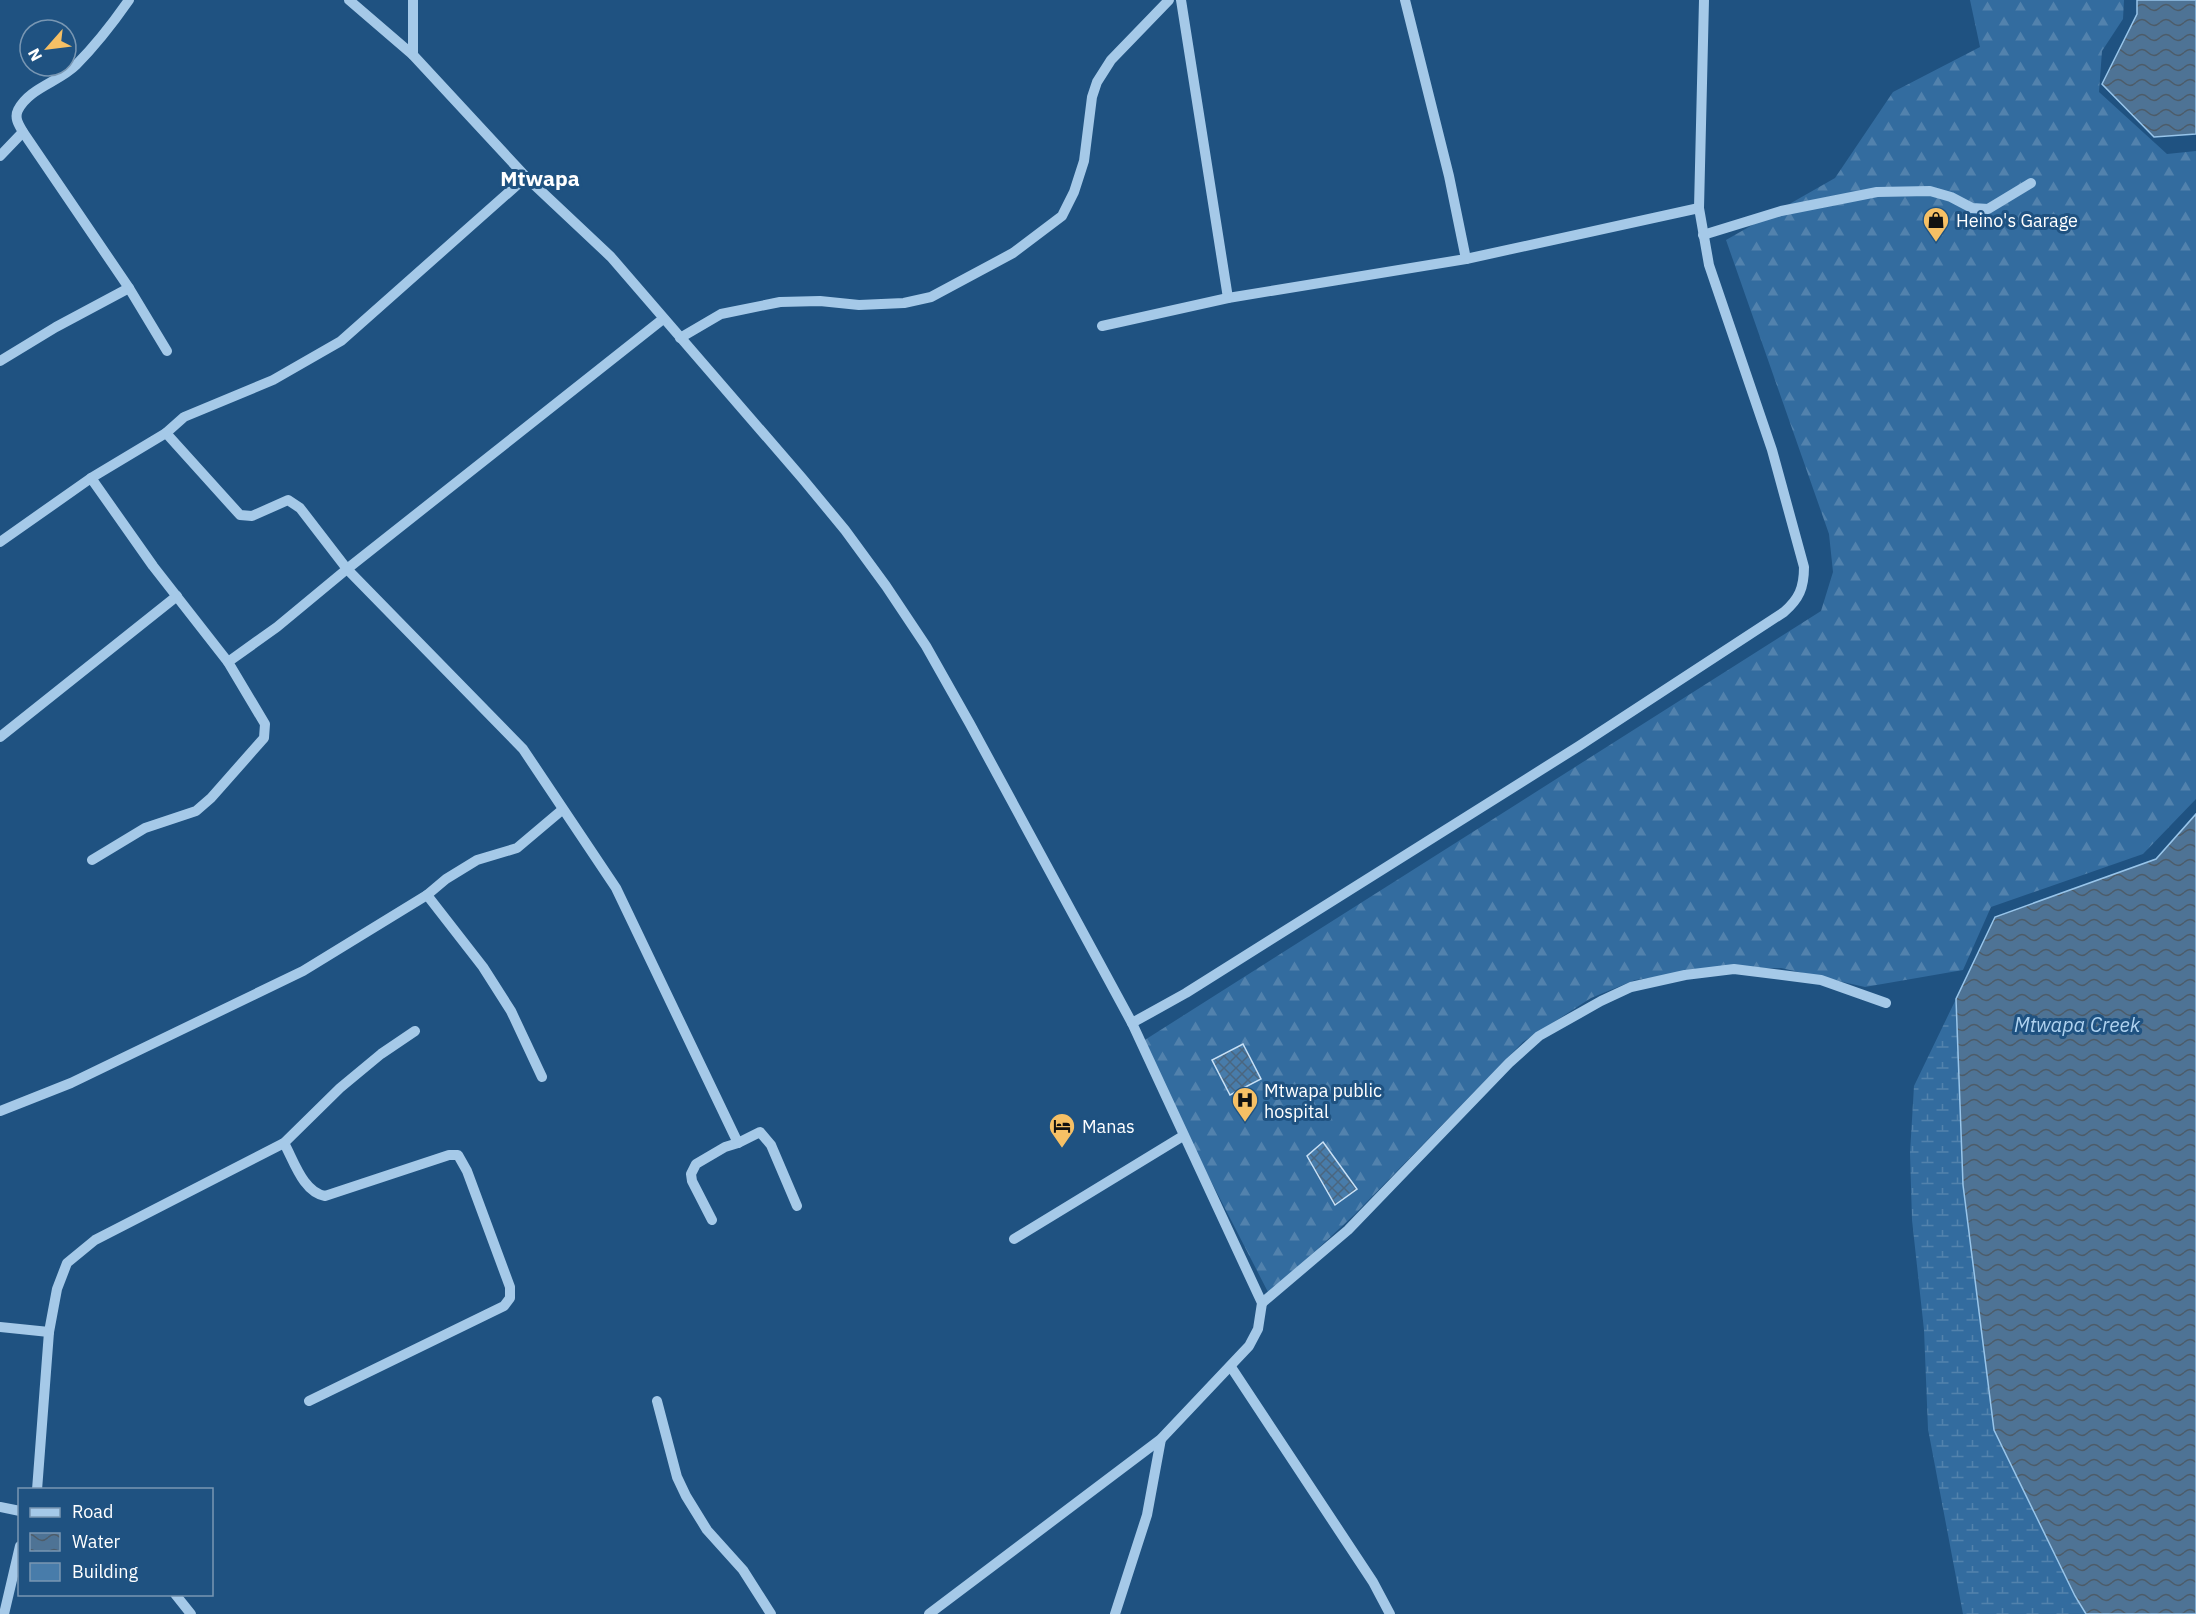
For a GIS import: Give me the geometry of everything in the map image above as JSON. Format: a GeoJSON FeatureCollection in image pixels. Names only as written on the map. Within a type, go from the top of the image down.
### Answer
{"type":"FeatureCollection","features":[{"type":"Feature","properties":{"kind":"street"},"geometry":{"type":"LineString","coordinates":[[129,0],[107,32],[76,66],[31,95],[17,112],[16,118],[23,132],[129,288],[167,351]]}},
{"type":"Feature","properties":{"kind":"street"},"geometry":{"type":"LineString","coordinates":[[349,0],[413,55],[526,177],[611,257],[802,478],[845,530],[886,586],[926,646],[1132,1023],[1262,1303],[1258,1329],[1249,1346],[1161,1439],[929,1614]]}},
{"type":"Feature","properties":{"kind":"street"},"geometry":{"type":"LineString","coordinates":[[413,0],[413,55]]}},
{"type":"Feature","properties":{"kind":"street"},"geometry":{"type":"LineString","coordinates":[[680,338],[721,314],[780,302],[820,301],[859,305],[904,303],[931,297],[1022,247],[1062,216],[1074,192],[1084,161],[1092,97],[1097,82],[1111,60],[1169,0]]}},
{"type":"Feature","properties":{"kind":"street"},"geometry":{"type":"LineString","coordinates":[[1181,0],[1228,298]]}},
{"type":"Feature","properties":{"kind":"street"},"geometry":{"type":"LineString","coordinates":[[1406,0],[1449,176],[1466,259]]}},
{"type":"Feature","properties":{"kind":"street"},"geometry":{"type":"LineString","coordinates":[[1132,1023],[1186,993],[1579,746],[1784,612],[1801,593],[1804,567],[1772,450],[1709,265],[1703,235],[1699,208],[1704,0]]}},
{"type":"Feature","properties":{"kind":"street"},"geometry":{"type":"LineString","coordinates":[[0,156],[23,132]]}},
{"type":"Feature","properties":{"kind":"street"},"geometry":{"type":"LineString","coordinates":[[0,542],[91,478],[166,433],[184,417],[273,380],[340,341],[526,177]]}},
{"type":"Feature","properties":{"kind":"street"},"geometry":{"type":"LineString","coordinates":[[1703,235],[1781,211],[1877,192],[1930,190],[1951,197],[1972,208],[1988,209],[2031,183]]}},
{"type":"Feature","properties":{"kind":"street"},"geometry":{"type":"LineString","coordinates":[[1102,326],[1228,298],[1466,259],[1699,208]]}},
{"type":"Feature","properties":{"kind":"street"},"geometry":{"type":"LineString","coordinates":[[0,361],[129,288]]}},
{"type":"Feature","properties":{"kind":"street"},"geometry":{"type":"LineString","coordinates":[[228,662],[277,627],[663,319]]}},
{"type":"Feature","properties":{"kind":"street"},"geometry":{"type":"LineString","coordinates":[[166,433],[240,515],[252,516],[288,500],[300,508],[347,569],[523,749],[616,888],[738,1143]]}},
{"type":"Feature","properties":{"kind":"street"},"geometry":{"type":"LineString","coordinates":[[91,478],[153,566],[228,662],[265,724],[264,738],[196,812],[146,828],[92,860]]}},
{"type":"Feature","properties":{"kind":"street"},"geometry":{"type":"LineString","coordinates":[[0,737],[177,596]]}},
{"type":"Feature","properties":{"kind":"street"},"geometry":{"type":"LineString","coordinates":[[0,1112],[71,1083],[303,970],[427,895],[446,879],[477,860],[517,848],[562,810]]}},
{"type":"Feature","properties":{"kind":"street"},"geometry":{"type":"LineString","coordinates":[[427,895],[483,967],[512,1011],[542,1077]]}},
{"type":"Feature","properties":{"kind":"street"},"geometry":{"type":"LineString","coordinates":[[1262,1303],[1348,1230],[1509,1063],[1539,1035],[1601,1001],[1631,987],[1686,975],[1734,969],[1821,980],[1886,1003]]}},
{"type":"Feature","properties":{"kind":"street"},"geometry":{"type":"LineString","coordinates":[[37,1488],[49,1332],[57,1289],[68,1263],[95,1240],[284,1143],[340,1088],[381,1053],[415,1031]]}},
{"type":"Feature","properties":{"kind":"street"},"geometry":{"type":"LineString","coordinates":[[712,1220],[692,1181],[691,1174],[696,1164],[725,1147],[760,1132],[771,1145],[797,1206]]}},
{"type":"Feature","properties":{"kind":"street"},"geometry":{"type":"LineString","coordinates":[[1014,1239],[1183,1136]]}},
{"type":"Feature","properties":{"kind":"street"},"geometry":{"type":"LineString","coordinates":[[284,1143],[307,1186],[325,1196],[449,1155],[458,1155],[467,1171],[510,1287],[510,1298],[504,1306],[309,1401]]}},
{"type":"Feature","properties":{"kind":"street"},"geometry":{"type":"LineString","coordinates":[[0,1327],[49,1332]]}},
{"type":"Feature","properties":{"kind":"street"},"geometry":{"type":"LineString","coordinates":[[1231,1367],[1373,1582],[1390,1614]]}},
{"type":"Feature","properties":{"kind":"street"},"geometry":{"type":"LineString","coordinates":[[657,1401],[677,1477],[686,1496],[707,1530],[743,1570],[771,1614]]}},
{"type":"Feature","properties":{"kind":"street"},"geometry":{"type":"LineString","coordinates":[[1115,1614],[1147,1515],[1161,1439]]}},
{"type":"Feature","properties":{"kind":"street"},"geometry":{"type":"LineString","coordinates":[[0,1507],[18,1511]]}},
{"type":"Feature","properties":{"kind":"street"},"geometry":{"type":"LineString","coordinates":[[4,1614],[18,1554]]}},
{"type":"Feature","properties":{"kind":"street"},"geometry":{"type":"LineString","coordinates":[[178,1596],[191,1614]]}},
{"type":"Feature","properties":{"kind":"green space"},"geometry":{"type":"Polygon","coordinates":[[[1970,0],[2124,0],[2123,19],[2102,51],[2099,92],[2167,154],[2196,151],[2196,799],[2143,854],[1991,907],[1963,970],[1865,987],[1781,968],[1710,969],[1635,980],[1591,998],[1523,1042],[1354,1215],[1269,1294],[1140,1043],[1821,611],[1833,572],[1829,534],[1726,240],[1835,178],[1893,92],[1980,47],[1970,0]]]}},
{"type":"Feature","properties":{"kind":"green space"},"geometry":{"type":"Polygon","coordinates":[[[1956,999],[1963,1185],[1994,1430],[2086,1614],[1963,1614],[1928,1429],[1924,1330],[1912,1220],[1910,1153],[1914,1086],[1956,999]]]}},
{"type":"Feature","properties":{"kind":"water"},"geometry":{"type":"Polygon","coordinates":[[[2137,0],[2196,0],[2196,134],[2154,137],[2102,84],[2137,14],[2137,0]]]}},
{"type":"Feature","properties":{"kind":"water","name":"Mtwapa Creek"},"geometry":{"type":"Polygon","coordinates":[[[2196,814],[2196,1614],[2086,1614],[1994,1430],[1963,1185],[1956,999],[1995,917],[2156,859],[2196,814]]]}},
{"type":"Feature","properties":{"kind":"building"},"geometry":{"type":"Polygon","coordinates":[[[1243,1044],[1261,1079],[1230,1095],[1212,1060],[1243,1044]]]}},
{"type":"Feature","properties":{"kind":"building"},"geometry":{"type":"Polygon","coordinates":[[[1323,1142],[1357,1189],[1335,1205],[1307,1156],[1323,1142]]]}},
{"type":"Feature","properties":{"kind":"place","name":"Heino's Garage"},"geometry":{"type":"Point","coordinates":[1936,243]}},
{"type":"Feature","properties":{"kind":"place","name":"Mtwapa public hospital"},"geometry":{"type":"Point","coordinates":[1245,1123]}},
{"type":"Feature","properties":{"kind":"place","name":"Manas"},"geometry":{"type":"Point","coordinates":[1062,1149]}},
{"type":"Feature","properties":{"kind":"district","name":"Mtwapa"},"geometry":{"type":"Point","coordinates":[540,178]}}]}
